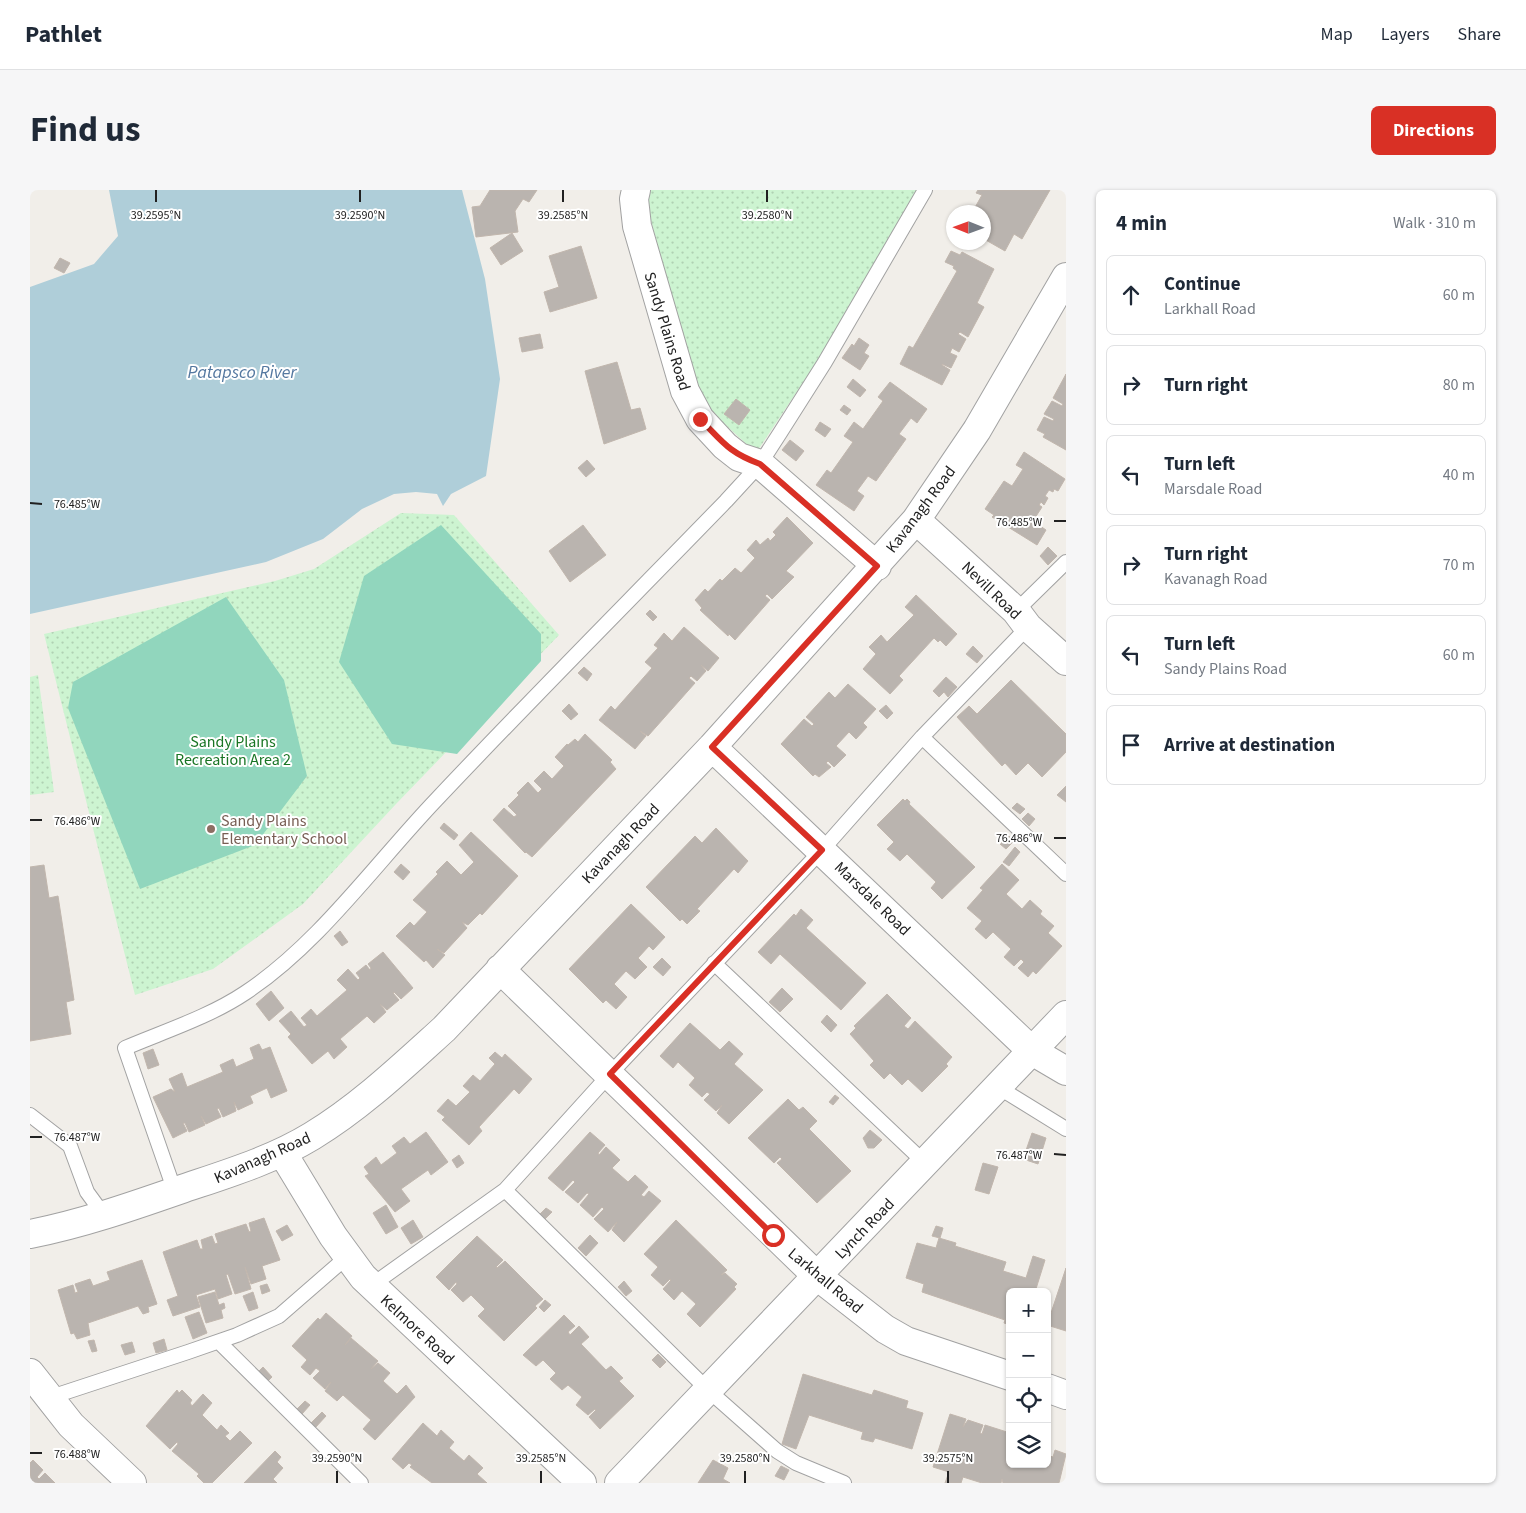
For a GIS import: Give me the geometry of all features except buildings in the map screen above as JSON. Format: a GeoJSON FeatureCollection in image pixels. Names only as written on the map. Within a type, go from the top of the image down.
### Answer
{"type":"FeatureCollection","features":[{"type":"Feature","properties":{"kind":"street","name":"Sandy Plains Road"},"geometry":{"type":"LineString","coordinates":[[636,190],[634,199],[637,226],[685,391],[700,419],[725,446],[739,456],[760,464],[877,566]]}},
{"type":"Feature","properties":{"kind":"street","name":"Kavanagh Road"},"geometry":{"type":"LineString","coordinates":[[30,1234],[57,1228],[174,1192],[282,1152],[312,1136],[352,1108],[444,1029],[712,747],[877,566],[916,520],[977,430],[1065,279]]}},
{"type":"Feature","properties":{"kind":"street","name":"Nevill Road"},"geometry":{"type":"LineString","coordinates":[[916,520],[1066,661]]}},
{"type":"Feature","properties":{"kind":"street","name":"Marsdale Road"},"geometry":{"type":"LineString","coordinates":[[712,747],[1032,1052],[1066,1072]]}},
{"type":"Feature","properties":{"kind":"street","name":"Larkhall Road"},"geometry":{"type":"LineString","coordinates":[[500,969],[817,1276],[885,1329],[906,1341],[1006,1375]]}},
{"type":"Feature","properties":{"kind":"street","name":"Lynch Road"},"geometry":{"type":"LineString","coordinates":[[619,1483],[1066,1015]]}},
{"type":"Feature","properties":{"kind":"street","name":"Kelmore Road"},"geometry":{"type":"LineString","coordinates":[[282,1152],[296,1177],[348,1256],[372,1285],[582,1483]]}},
{"type":"Feature","properties":{"kind":"street"},"geometry":{"type":"LineString","coordinates":[[30,1375],[71,1425],[132,1483]]}},
{"type":"Feature","properties":{"kind":"street"},"geometry":{"type":"LineString","coordinates":[[1051,1389],[1066,1395]]}},
{"type":"Feature","properties":{"kind":"lane"},"geometry":{"type":"LineString","coordinates":[[174,1192],[125,1048],[202,1015],[244,993],[282,965],[313,935],[435,800],[760,464],[825,362],[925,190]]}},
{"type":"Feature","properties":{"kind":"lane"},"geometry":{"type":"LineString","coordinates":[[372,1285],[505,1190],[610,1074],[822,850],[922,737],[1022,619],[1066,562]]}},
{"type":"Feature","properties":{"kind":"lane"},"geometry":{"type":"LineString","coordinates":[[922,737],[1066,874]]}},
{"type":"Feature","properties":{"kind":"lane"},"geometry":{"type":"LineString","coordinates":[[714,963],[925,1163]]}},
{"type":"Feature","properties":{"kind":"lane"},"geometry":{"type":"LineString","coordinates":[[998,1087],[1066,1129]]}},
{"type":"Feature","properties":{"kind":"lane"},"geometry":{"type":"LineString","coordinates":[[30,1115],[70,1146],[87,1192],[103,1214]]}},
{"type":"Feature","properties":{"kind":"lane"},"geometry":{"type":"LineString","coordinates":[[505,1190],[708,1390],[777,1451],[796,1463],[844,1483]]}},
{"type":"Feature","properties":{"kind":"lane"},"geometry":{"type":"LineString","coordinates":[[48,1398],[219,1342],[280,1316],[348,1256]]}},
{"type":"Feature","properties":{"kind":"lane"},"geometry":{"type":"LineString","coordinates":[[219,1342],[361,1483]]}},
{"type":"Feature","properties":{"kind":"green space"},"geometry":{"type":"Polygon","coordinates":[[[650,190],[917,190],[822,354],[756,453],[704,405],[688,361],[647,205],[650,190]]]}},
{"type":"Feature","properties":{"kind":"green space","name":"Sandy Plains Recreation Area 2"},"geometry":{"type":"Polygon","coordinates":[[[401,513],[454,515],[559,635],[396,804],[303,904],[213,969],[135,995],[44,634],[275,581],[314,569],[401,513]]]}},
{"type":"Feature","properties":{"kind":"green space"},"geometry":{"type":"Polygon","coordinates":[[[441,525],[541,634],[541,661],[457,754],[392,744],[339,662],[364,576],[441,525]]]}},
{"type":"Feature","properties":{"kind":"green space"},"geometry":{"type":"Polygon","coordinates":[[[226,597],[284,680],[307,776],[255,845],[140,889],[68,708],[73,682],[226,597]]]}},
{"type":"Feature","properties":{"kind":"green space"},"geometry":{"type":"Polygon","coordinates":[[[38,675],[54,792],[30,795],[30,677],[38,675]]]}},
{"type":"Feature","properties":{"kind":"water","name":"Patapsco River"},"geometry":{"type":"Polygon","coordinates":[[[109,190],[462,190],[485,279],[500,379],[486,476],[451,494],[443,506],[437,494],[416,492],[394,494],[362,509],[323,539],[266,562],[30,614],[30,287],[94,264],[118,236],[109,190]]]}},
{"type":"Feature","properties":{"kind":"place","name":"Sandy Plains Elementary School"},"geometry":{"type":"Point","coordinates":[211,829]}},
{"type":"Feature","properties":{"kind":"route"},"geometry":{"type":"LineString","coordinates":[[700,419],[725,446],[739,456],[760,464],[877,566],[712,747],[822,850],[610,1074],[773,1235]]}}]}
